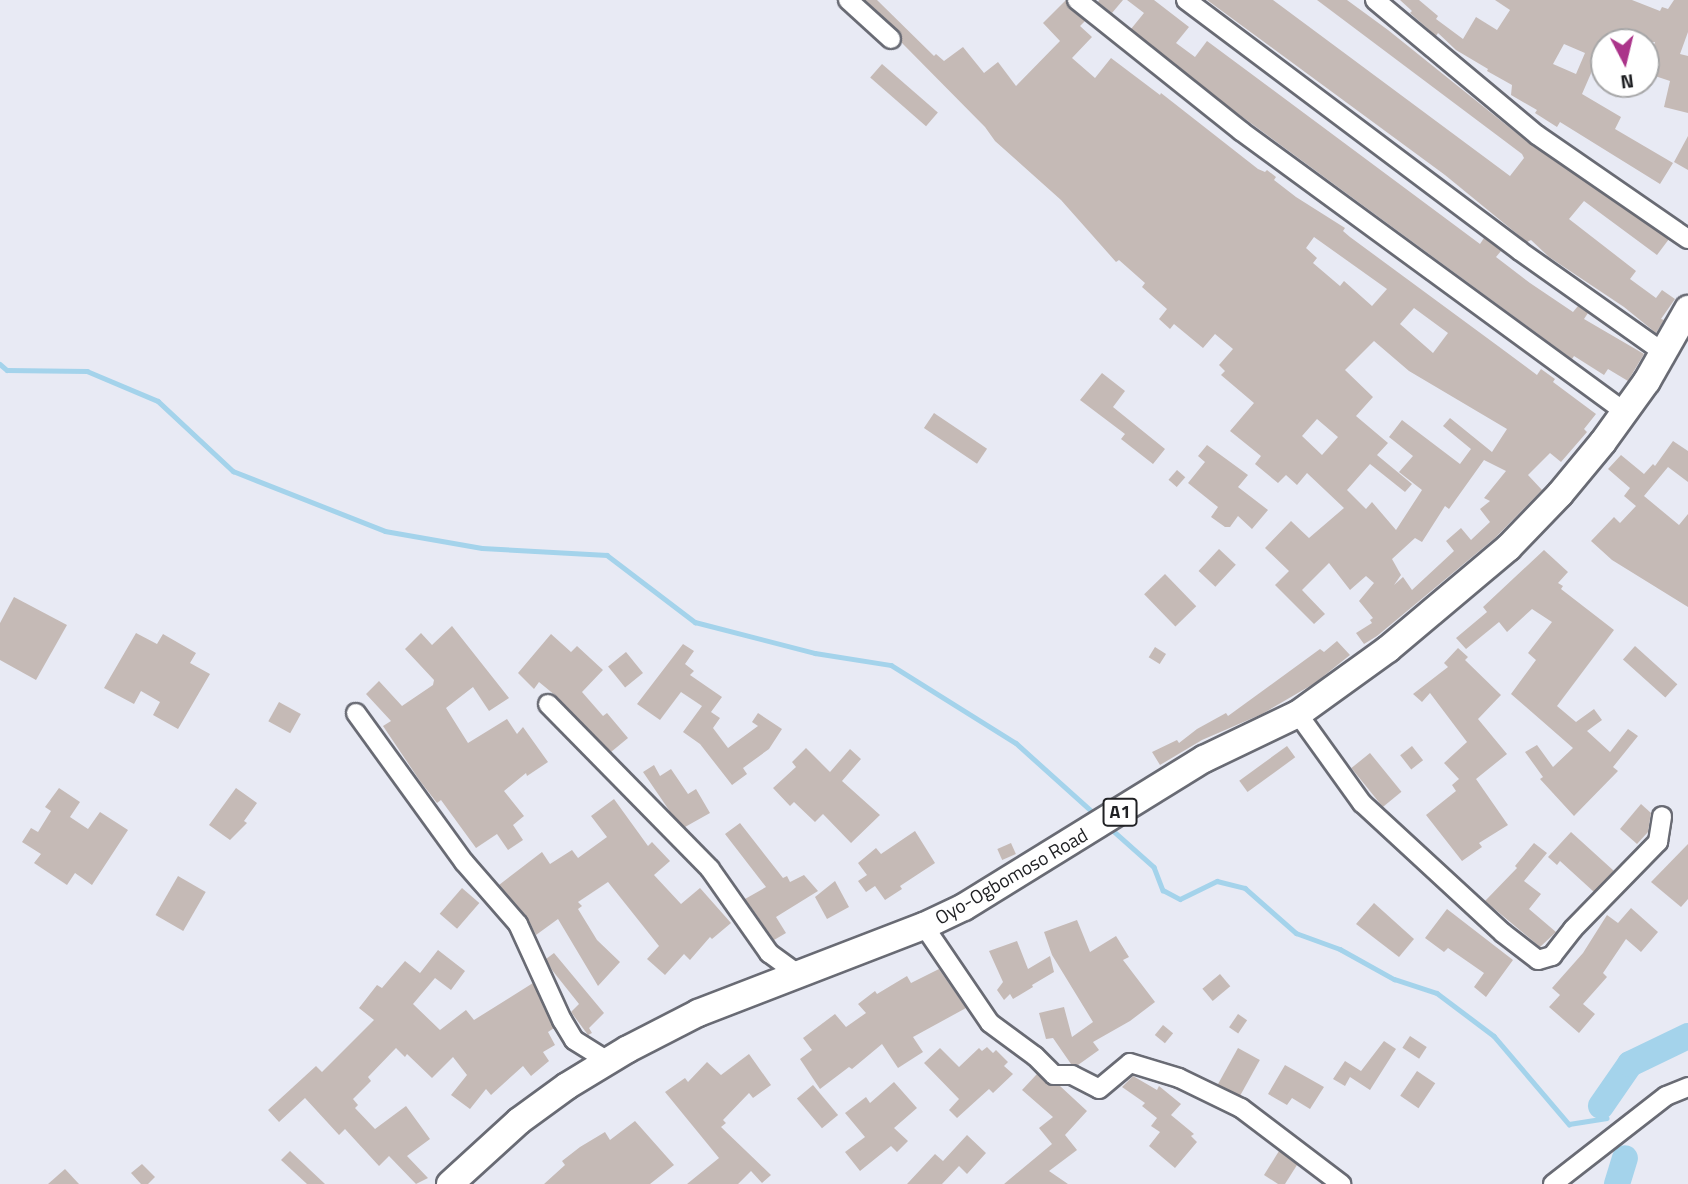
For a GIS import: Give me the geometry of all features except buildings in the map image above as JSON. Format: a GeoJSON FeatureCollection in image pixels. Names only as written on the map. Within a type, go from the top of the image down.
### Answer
{"type":"FeatureCollection","features":[{"type":"Feature","properties":{"kind":"highway","name":"Oyo-Ogbomoso Road"},"geometry":{"type":"LineString","coordinates":[[450,1184],[519,1121],[566,1086],[607,1062],[698,1013],[923,926],[1015,877],[1204,759],[1298,714],[1388,649],[1508,548],[1560,494],[1624,411],[1664,353],[1688,309]]}},
{"type":"Feature","properties":{"kind":"street"},"geometry":{"type":"LineString","coordinates":[[848,0],[891,39]]}},
{"type":"Feature","properties":{"kind":"street"},"geometry":{"type":"LineString","coordinates":[[1077,0],[1241,131],[1624,411]]}},
{"type":"Feature","properties":{"kind":"street"},"geometry":{"type":"LineString","coordinates":[[1186,0],[1520,251],[1664,353]]}},
{"type":"Feature","properties":{"kind":"street"},"geometry":{"type":"LineString","coordinates":[[1375,0],[1537,135],[1688,239]]}},
{"type":"Feature","properties":{"kind":"street"},"geometry":{"type":"LineString","coordinates":[[548,704],[710,869],[769,953],[797,973]]}},
{"type":"Feature","properties":{"kind":"street"},"geometry":{"type":"LineString","coordinates":[[356,713],[464,862],[518,924],[562,1020],[574,1040],[607,1062]]}},
{"type":"Feature","properties":{"kind":"street"},"geometry":{"type":"LineString","coordinates":[[1298,714],[1362,803],[1503,933],[1538,960],[1552,956],[1573,929],[1658,842],[1662,816]]}},
{"type":"Feature","properties":{"kind":"street"},"geometry":{"type":"LineString","coordinates":[[923,926],[990,1023],[1035,1056],[1054,1075],[1072,1075],[1099,1089],[1130,1063],[1179,1078],[1241,1108],[1341,1184]]}},
{"type":"Feature","properties":{"kind":"street"},"geometry":{"type":"LineString","coordinates":[[1553,1184],[1665,1096],[1688,1087]]}},
{"type":"Feature","properties":{"kind":"waterway"},"geometry":{"type":"LineString","coordinates":[[0,364],[7,370],[87,371],[158,401],[233,471],[385,531],[482,548],[607,555],[695,622],[815,653],[891,665],[1016,743],[1097,816]]}},
{"type":"Feature","properties":{"kind":"waterway"},"geometry":{"type":"LineString","coordinates":[[1109,827],[1154,867],[1163,890],[1180,899],[1217,881],[1245,888],[1296,933],[1340,949],[1394,979],[1437,993],[1494,1036],[1569,1124],[1607,1118]]}},
{"type":"Feature","properties":{"kind":"waterway"},"geometry":{"type":"LineString","coordinates":[[1601,1106],[1630,1064],[1688,1036]]}},
{"type":"Feature","properties":{"kind":"waterway"},"geometry":{"type":"LineString","coordinates":[[1617,1184],[1625,1158]]}}]}
